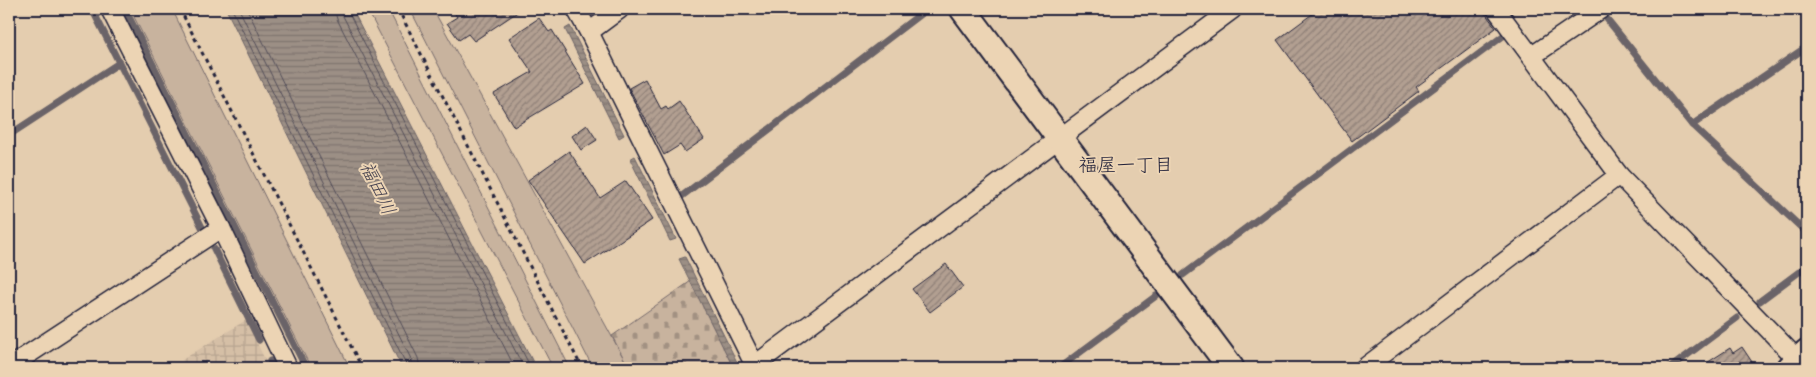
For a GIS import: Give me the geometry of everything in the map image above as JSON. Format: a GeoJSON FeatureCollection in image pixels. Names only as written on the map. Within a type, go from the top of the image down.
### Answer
{"type":"FeatureCollection","features":[{"type":"Feature","properties":{"kind":"street"},"geometry":{"type":"LineString","coordinates":[[110,9],[221,228],[288,368]]}},
{"type":"Feature","properties":{"kind":"street"},"geometry":{"type":"LineString","coordinates":[[576,9],[756,367],[1233,9]]}},
{"type":"Feature","properties":{"kind":"street"},"geometry":{"type":"LineString","coordinates":[[589,32],[620,9]]}},
{"type":"Feature","properties":{"kind":"street"},"geometry":{"type":"LineString","coordinates":[[962,9],[1231,368]]}},
{"type":"Feature","properties":{"kind":"street"},"geometry":{"type":"LineString","coordinates":[[1496,9],[1619,175],[1799,360]]}},
{"type":"Feature","properties":{"kind":"street"},"geometry":{"type":"LineString","coordinates":[[1532,56],[1601,9]]}},
{"type":"Feature","properties":{"kind":"street"},"geometry":{"type":"LineString","coordinates":[[1364,368],[1619,175]]}},
{"type":"Feature","properties":{"kind":"street"},"geometry":{"type":"LineString","coordinates":[[9,367],[221,228]]}},
{"type":"Feature","properties":{"kind":"path"},"geometry":{"type":"LineString","coordinates":[[180,9],[362,368]]}},
{"type":"Feature","properties":{"kind":"path"},"geometry":{"type":"LineString","coordinates":[[398,9],[582,368]]}},
{"type":"Feature","properties":{"kind":"shaded area"},"geometry":{"type":"Polygon","coordinates":[[[246,320],[269,368],[187,368],[182,360],[246,320]]]}},
{"type":"Feature","properties":{"kind":"green space"},"geometry":{"type":"Polygon","coordinates":[[[130,9],[172,9],[350,368],[311,368],[130,9]]]}},
{"type":"Feature","properties":{"kind":"green space"},"geometry":{"type":"Polygon","coordinates":[[[367,9],[388,9],[570,368],[553,368],[367,9]]]}},
{"type":"Feature","properties":{"kind":"green space"},"geometry":{"type":"Polygon","coordinates":[[[410,9],[433,9],[629,368],[593,368],[410,9]]]}},
{"type":"Feature","properties":{"kind":"green space"},"geometry":{"type":"Polygon","coordinates":[[[691,281],[734,368],[629,368],[612,336],[691,281]]]}},
{"type":"Feature","properties":{"kind":"water","name":"福田川"},"geometry":{"type":"Polygon","coordinates":[[[226,9],[352,9],[536,368],[402,368],[226,9]]]}},
{"type":"Feature","properties":{"kind":"water"},"geometry":{"type":"Polygon","coordinates":[[[570,26],[624,135],[619,138],[565,29],[570,26]]]}},
{"type":"Feature","properties":{"kind":"water"},"geometry":{"type":"Polygon","coordinates":[[[635,156],[676,239],[670,241],[630,159],[635,156]]]}},
{"type":"Feature","properties":{"kind":"water"},"geometry":{"type":"Polygon","coordinates":[[[685,257],[737,362],[732,365],[679,259],[685,257]]]}},
{"type":"Feature","properties":{"kind":"building"},"geometry":{"type":"Polygon","coordinates":[[[452,9],[522,9],[474,41],[468,34],[459,40],[447,23],[457,17],[452,9]]]}},
{"type":"Feature","properties":{"kind":"building"},"geometry":{"type":"Polygon","coordinates":[[[1319,9],[1482,9],[1496,28],[1416,87],[1419,91],[1352,141],[1277,40],[1319,9]]]}},
{"type":"Feature","properties":{"kind":"building"},"geometry":{"type":"Polygon","coordinates":[[[539,18],[549,32],[552,30],[585,84],[514,127],[494,94],[532,72],[509,38],[539,18]]]}},
{"type":"Feature","properties":{"kind":"building"},"geometry":{"type":"Polygon","coordinates":[[[645,79],[661,109],[666,106],[668,109],[679,101],[704,139],[685,152],[680,145],[664,155],[629,88],[645,79]]]}},
{"type":"Feature","properties":{"kind":"building"},"geometry":{"type":"Polygon","coordinates":[[[587,125],[597,140],[581,150],[572,136],[587,125]]]}},
{"type":"Feature","properties":{"kind":"building"},"geometry":{"type":"Polygon","coordinates":[[[569,151],[600,198],[626,181],[652,220],[585,264],[528,180],[569,151]]]}},
{"type":"Feature","properties":{"kind":"building"},"geometry":{"type":"Polygon","coordinates":[[[946,264],[963,287],[930,312],[912,289],[946,264]]]}},
{"type":"Feature","properties":{"kind":"building"},"geometry":{"type":"Polygon","coordinates":[[[1742,347],[1756,368],[1699,368],[1730,348],[1733,353],[1742,347]]]}},
{"type":"Feature","properties":{"kind":"waterway"},"geometry":{"type":"LineString","coordinates":[[92,9],[202,227]]}},
{"type":"Feature","properties":{"kind":"waterway"},"geometry":{"type":"LineString","coordinates":[[125,9],[306,368]]}},
{"type":"Feature","properties":{"kind":"waterway"},"geometry":{"type":"LineString","coordinates":[[682,196],[927,9]]}},
{"type":"Feature","properties":{"kind":"waterway"},"geometry":{"type":"LineString","coordinates":[[1607,19],[1692,125],[1807,233]]}},
{"type":"Feature","properties":{"kind":"waterway"},"geometry":{"type":"LineString","coordinates":[[1183,275],[1503,36]]}},
{"type":"Feature","properties":{"kind":"waterway"},"geometry":{"type":"LineString","coordinates":[[1692,125],[1802,50]]}},
{"type":"Feature","properties":{"kind":"waterway"},"geometry":{"type":"LineString","coordinates":[[9,135],[119,63]]}},
{"type":"Feature","properties":{"kind":"waterway"},"geometry":{"type":"LineString","coordinates":[[214,249],[259,340]]}},
{"type":"Feature","properties":{"kind":"waterway"},"geometry":{"type":"LineString","coordinates":[[1760,301],[1807,266]]}},
{"type":"Feature","properties":{"kind":"waterway"},"geometry":{"type":"LineString","coordinates":[[1059,368],[1156,296]]}},
{"type":"Feature","properties":{"kind":"waterway"},"geometry":{"type":"LineString","coordinates":[[1670,368],[1737,318]]}},
{"type":"Feature","properties":{"kind":"waterway"},"geometry":{"type":"LineString","coordinates":[[270,361],[274,368]]}},
{"type":"Feature","properties":{"kind":"district","name":"福屋一丁目"},"geometry":{"type":"Point","coordinates":[1126,164]}}]}
